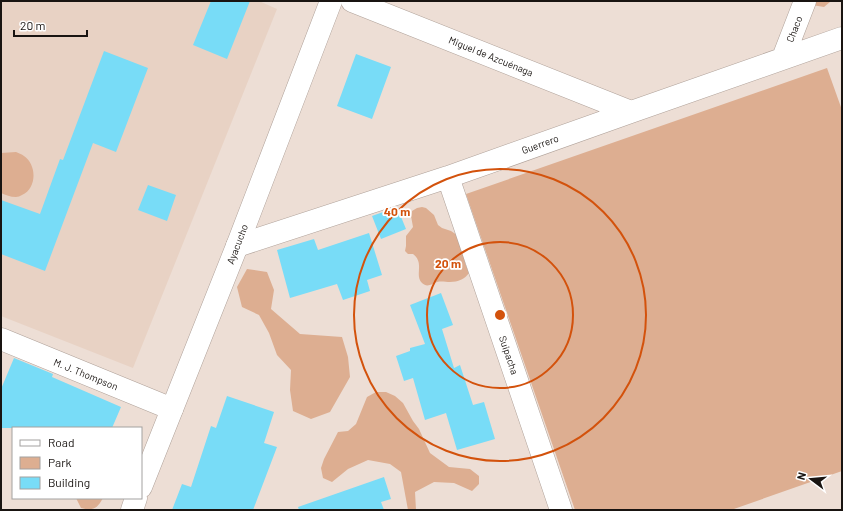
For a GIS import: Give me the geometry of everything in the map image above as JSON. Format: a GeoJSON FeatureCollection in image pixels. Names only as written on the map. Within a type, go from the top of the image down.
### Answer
{"type":"FeatureCollection","features":[{"type":"Feature","properties":{"kind":"street","name":"Ayacucho"},"geometry":{"type":"LineString","coordinates":[[142,484],[237,246],[331,1]]}},
{"type":"Feature","properties":{"kind":"street","name":"Miguel de Azcuénaga"},"geometry":{"type":"LineString","coordinates":[[352,1],[631,112]]}},
{"type":"Feature","properties":{"kind":"street","name":"Chaco"},"geometry":{"type":"LineString","coordinates":[[783,58],[805,1]]}},
{"type":"Feature","properties":{"kind":"street","name":"Guerrero"},"geometry":{"type":"LineString","coordinates":[[237,246],[448,177],[783,58],[841,40]]}},
{"type":"Feature","properties":{"kind":"street","name":"Suipacha"},"geometry":{"type":"LineString","coordinates":[[448,177],[561,510]]}},
{"type":"Feature","properties":{"kind":"street","name":"M. J. Thompson"},"geometry":{"type":"LineString","coordinates":[[1,339],[172,409]]}},
{"type":"Feature","properties":{"kind":"street"},"geometry":{"type":"LineString","coordinates":[[132,510],[136,499]]}},
{"type":"Feature","properties":{"kind":"shaded area"},"geometry":{"type":"Polygon","coordinates":[[[1,1],[259,1],[277,9],[133,368],[1,316],[1,1]]]}},
{"type":"Feature","properties":{"kind":"green space"},"geometry":{"type":"Polygon","coordinates":[[[812,1],[835,1],[830,2],[824,7],[812,5],[812,1]]]}},
{"type":"Feature","properties":{"kind":"green space"},"geometry":{"type":"Polygon","coordinates":[[[827,68],[842,110],[842,471],[731,510],[575,510],[466,194],[827,68]]]}},
{"type":"Feature","properties":{"kind":"green space"},"geometry":{"type":"Polygon","coordinates":[[[16,152],[23,155],[28,160],[34,176],[33,182],[27,192],[18,197],[1,193],[1,153],[16,152]]]}},
{"type":"Feature","properties":{"kind":"green space"},"geometry":{"type":"Polygon","coordinates":[[[422,207],[426,208],[434,215],[438,225],[460,237],[465,263],[469,273],[458,281],[437,282],[431,285],[422,283],[419,276],[419,265],[417,258],[413,254],[408,254],[405,251],[406,236],[413,227],[411,216],[412,211],[422,207]]]}},
{"type":"Feature","properties":{"kind":"green space"},"geometry":{"type":"Polygon","coordinates":[[[247,269],[267,272],[274,290],[271,309],[300,334],[342,337],[348,357],[350,377],[330,412],[311,419],[293,411],[290,390],[291,370],[277,355],[269,333],[259,315],[242,307],[237,287],[247,269]]]}},
{"type":"Feature","properties":{"kind":"green space"},"geometry":{"type":"Polygon","coordinates":[[[376,392],[386,392],[395,396],[403,403],[419,429],[430,453],[449,467],[470,469],[479,476],[479,484],[472,491],[454,483],[434,482],[415,492],[416,510],[408,510],[401,472],[390,464],[368,460],[348,469],[332,482],[323,478],[321,468],[338,432],[348,431],[356,424],[367,397],[376,392]]]}},
{"type":"Feature","properties":{"kind":"green space"},"geometry":{"type":"Polygon","coordinates":[[[76,499],[102,499],[97,507],[92,509],[81,508],[76,499]]]}},
{"type":"Feature","properties":{"kind":"building"},"geometry":{"type":"Polygon","coordinates":[[[211,1],[250,1],[227,59],[193,45],[211,1]]]}},
{"type":"Feature","properties":{"kind":"building"},"geometry":{"type":"Polygon","coordinates":[[[104,51],[148,68],[116,152],[93,143],[45,271],[1,254],[1,200],[40,214],[60,159],[63,160],[104,51]]]}},
{"type":"Feature","properties":{"kind":"building"},"geometry":{"type":"Polygon","coordinates":[[[356,54],[391,67],[372,119],[337,106],[356,54]]]}},
{"type":"Feature","properties":{"kind":"building"},"geometry":{"type":"Polygon","coordinates":[[[148,185],[176,195],[167,221],[138,210],[148,185]]]}},
{"type":"Feature","properties":{"kind":"building"},"geometry":{"type":"Polygon","coordinates":[[[397,207],[406,229],[381,239],[372,216],[397,207]]]}},
{"type":"Feature","properties":{"kind":"building"},"geometry":{"type":"Polygon","coordinates":[[[369,233],[382,275],[367,280],[370,291],[343,300],[337,284],[290,298],[277,250],[314,239],[318,250],[369,233]]]}},
{"type":"Feature","properties":{"kind":"building"},"geometry":{"type":"Polygon","coordinates":[[[441,293],[453,325],[442,329],[454,368],[460,365],[473,405],[484,402],[495,439],[457,450],[446,413],[425,420],[413,378],[404,381],[396,356],[410,351],[410,348],[425,344],[410,305],[441,293]]]}},
{"type":"Feature","properties":{"kind":"building"},"geometry":{"type":"Polygon","coordinates":[[[14,358],[53,374],[52,377],[121,407],[112,427],[1,428],[1,389],[14,358]]]}},
{"type":"Feature","properties":{"kind":"building"},"geometry":{"type":"Polygon","coordinates":[[[227,396],[274,412],[264,443],[277,447],[253,510],[172,510],[182,484],[191,487],[211,426],[216,428],[227,396]]]}},
{"type":"Feature","properties":{"kind":"building"},"geometry":{"type":"Polygon","coordinates":[[[384,477],[391,499],[381,502],[384,510],[299,510],[298,507],[384,477]]]}}]}
